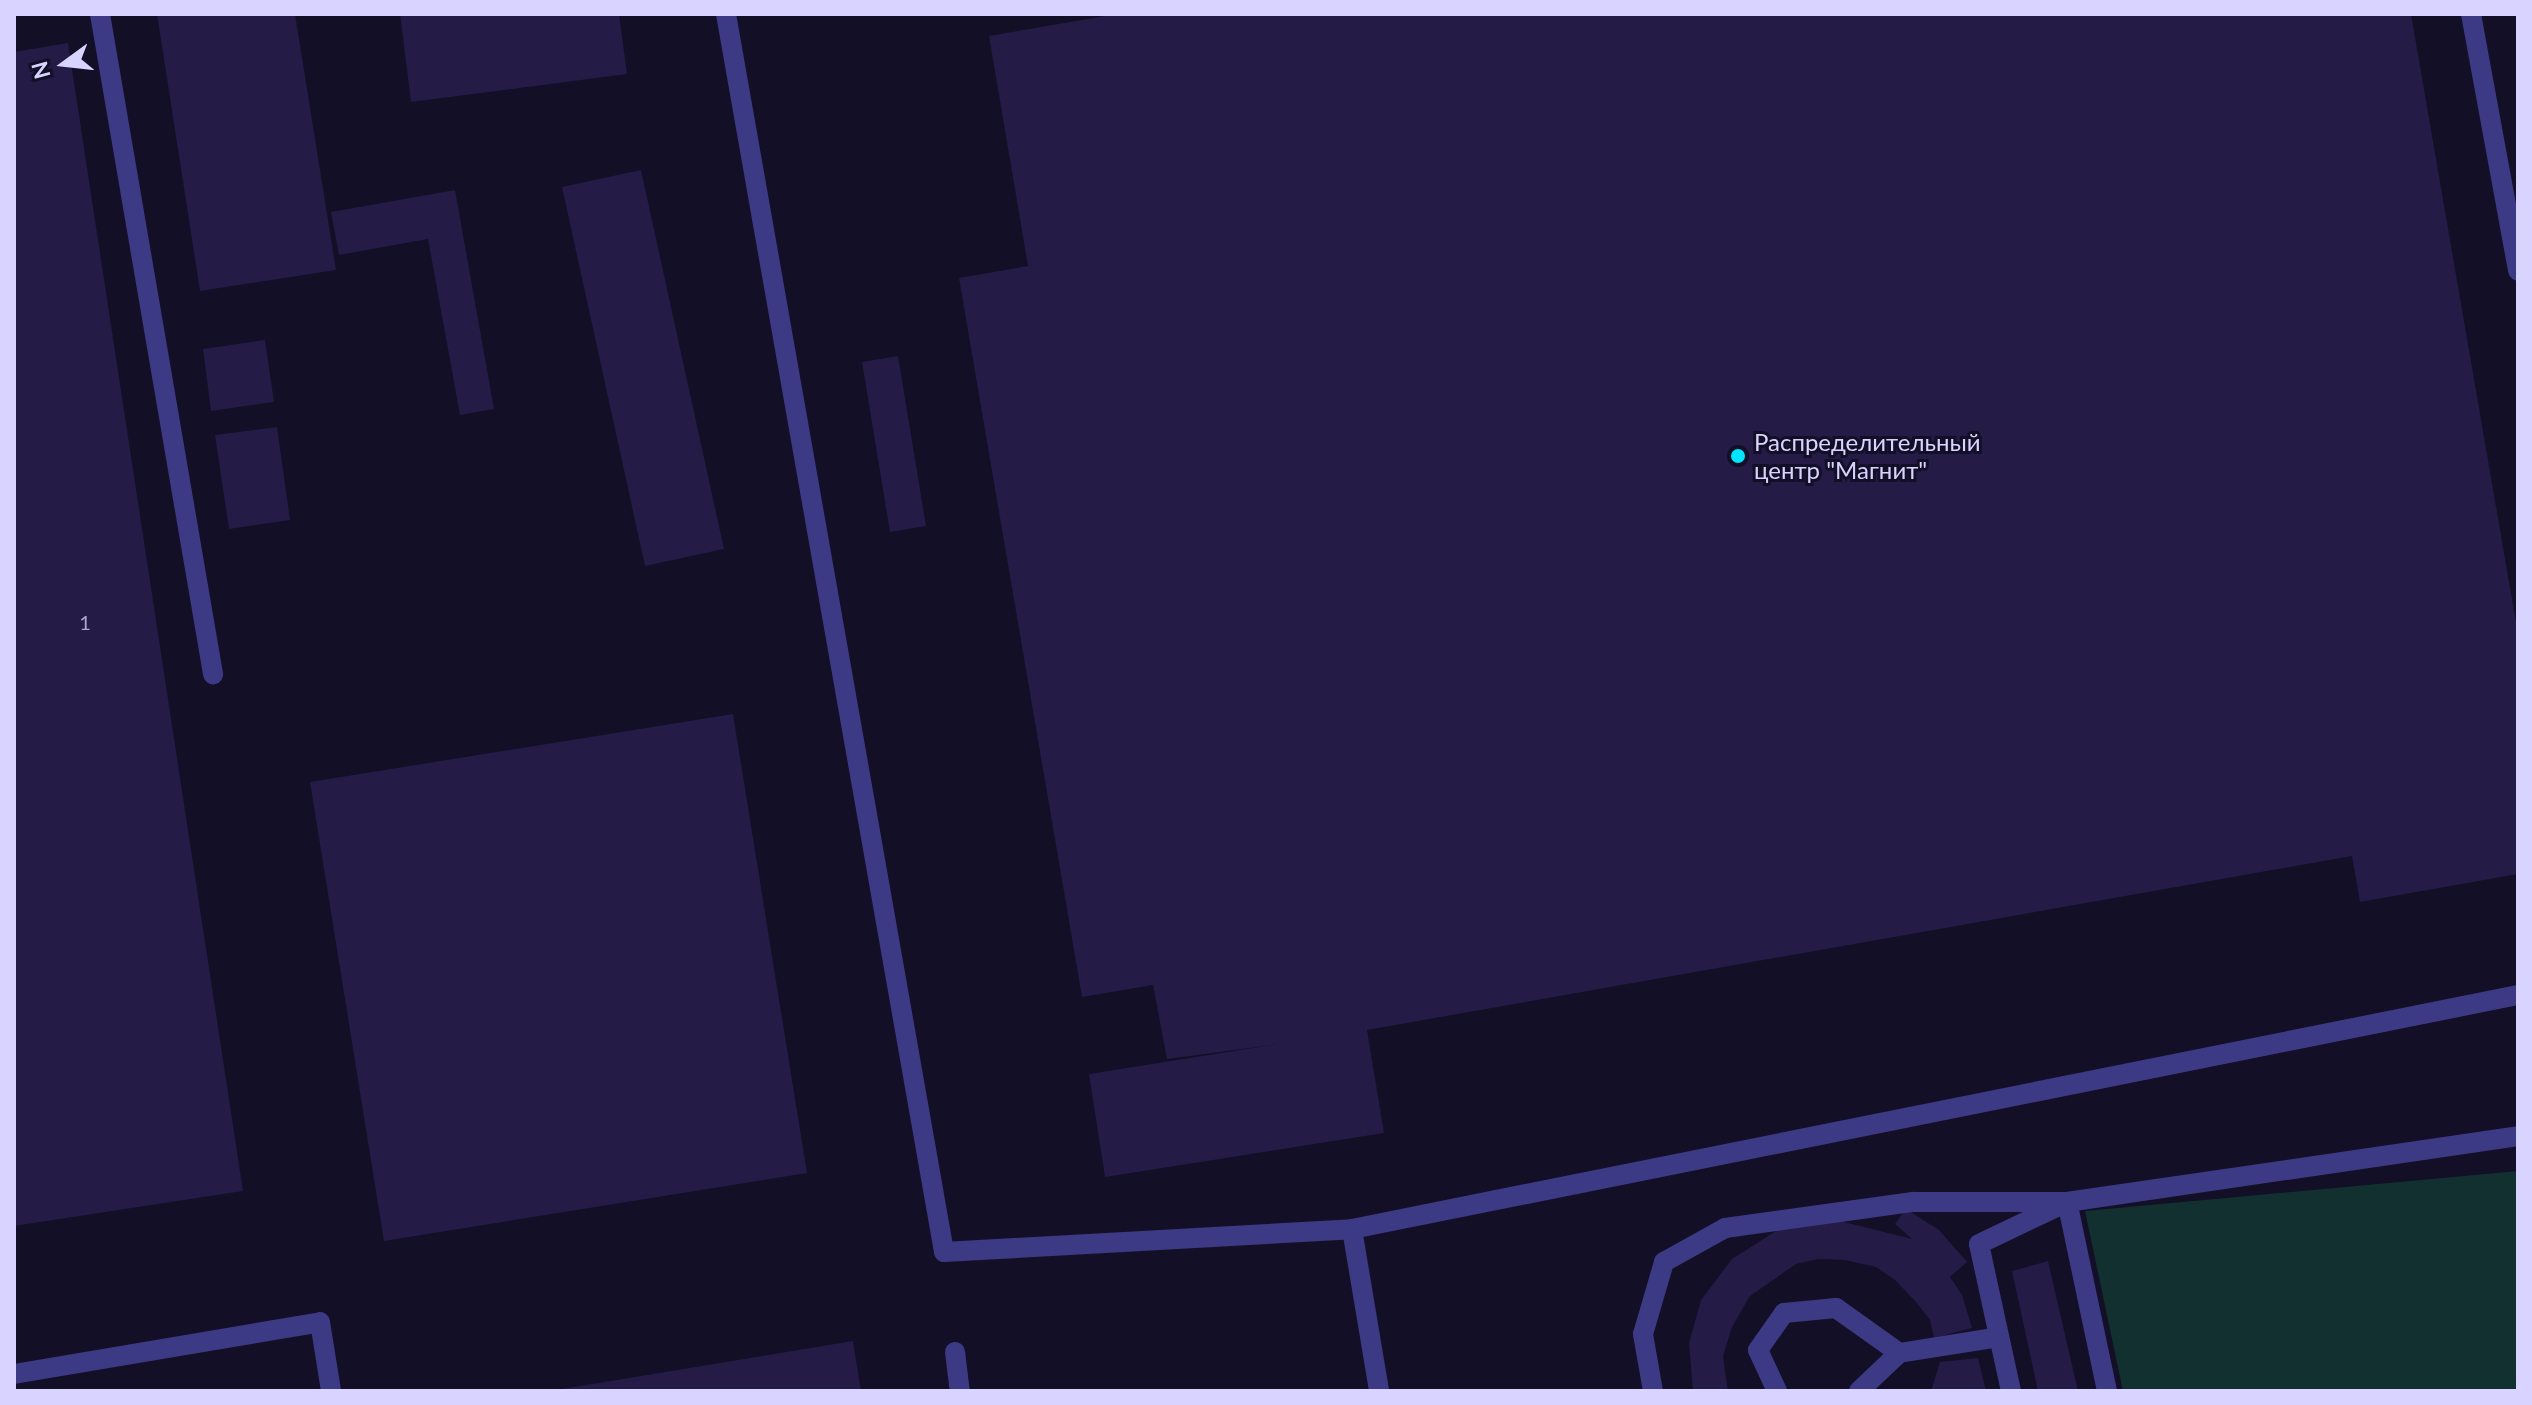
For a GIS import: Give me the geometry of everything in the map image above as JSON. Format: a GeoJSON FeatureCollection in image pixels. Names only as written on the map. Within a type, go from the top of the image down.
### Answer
{"type":"FeatureCollection","features":[{"type":"Feature","properties":{"kind":"lane"},"geometry":{"type":"LineString","coordinates":[[100,14],[213,674]]}},
{"type":"Feature","properties":{"kind":"lane"},"geometry":{"type":"LineString","coordinates":[[726,14],[944,1252],[1352,1229],[2518,995]]}},
{"type":"Feature","properties":{"kind":"lane"},"geometry":{"type":"LineString","coordinates":[[2471,14],[2518,271]]}},
{"type":"Feature","properties":{"kind":"lane"},"geometry":{"type":"LineString","coordinates":[[1653,1391],[1643,1334],[1664,1262],[1725,1228],[1913,1202],[2067,1202],[2518,1136]]}},
{"type":"Feature","properties":{"kind":"lane"},"geometry":{"type":"LineString","coordinates":[[2011,1391],[1979,1244],[2067,1202]]}},
{"type":"Feature","properties":{"kind":"lane"},"geometry":{"type":"LineString","coordinates":[[2067,1202],[2107,1391]]}},
{"type":"Feature","properties":{"kind":"lane"},"geometry":{"type":"LineString","coordinates":[[1352,1229],[1379,1391]]}},
{"type":"Feature","properties":{"kind":"lane"},"geometry":{"type":"LineString","coordinates":[[1777,1391],[1758,1350],[1784,1313],[1836,1308],[1899,1353]]}},
{"type":"Feature","properties":{"kind":"lane"},"geometry":{"type":"LineString","coordinates":[[14,1374],[320,1322],[331,1391]]}},
{"type":"Feature","properties":{"kind":"lane"},"geometry":{"type":"LineString","coordinates":[[1859,1391],[1899,1353],[1999,1337]]}},
{"type":"Feature","properties":{"kind":"lane"},"geometry":{"type":"LineString","coordinates":[[955,1352],[960,1391]]}},
{"type":"Feature","properties":{"kind":"green space"},"geometry":{"type":"Polygon","coordinates":[[[2518,1171],[2518,1391],[2123,1391],[2085,1211],[2518,1171]]]}},
{"type":"Feature","properties":{"kind":"building"},"geometry":{"type":"Polygon","coordinates":[[[157,14],[295,14],[336,270],[200,291],[157,14]]]}},
{"type":"Feature","properties":{"kind":"building"},"geometry":{"type":"Polygon","coordinates":[[[400,14],[619,14],[627,74],[411,102],[400,14]]]}},
{"type":"Feature","properties":{"kind":"building","name":"Распределительный центр \"Магнит\""},"geometry":{"type":"Polygon","coordinates":[[[1117,14],[2411,14],[2518,634],[2518,874],[2360,902],[2352,856],[1367,1030],[1384,1133],[1105,1177],[1089,1074],[1279,1044],[1167,1059],[1153,985],[1082,997],[959,278],[1028,266],[989,36],[1117,14]]]}},
{"type":"Feature","properties":{"kind":"building"},"geometry":{"type":"Polygon","coordinates":[[[68,43],[243,1191],[14,1226],[14,52],[68,43]]]}},
{"type":"Feature","properties":{"kind":"building"},"geometry":{"type":"Polygon","coordinates":[[[641,170],[724,549],[645,566],[562,187],[641,170]]]}},
{"type":"Feature","properties":{"kind":"building"},"geometry":{"type":"Polygon","coordinates":[[[455,190],[494,409],[460,415],[428,239],[339,255],[331,212],[455,190]]]}},
{"type":"Feature","properties":{"kind":"building"},"geometry":{"type":"Polygon","coordinates":[[[265,340],[274,402],[211,411],[203,349],[265,340]]]}},
{"type":"Feature","properties":{"kind":"building"},"geometry":{"type":"Polygon","coordinates":[[[898,356],[926,526],[890,532],[862,362],[898,356]]]}},
{"type":"Feature","properties":{"kind":"building"},"geometry":{"type":"Polygon","coordinates":[[[277,427],[290,520],[229,529],[215,435],[277,427]]]}},
{"type":"Feature","properties":{"kind":"building"},"geometry":{"type":"Polygon","coordinates":[[[733,714],[807,1173],[384,1241],[310,782],[733,714]]]}},
{"type":"Feature","properties":{"kind":"building"},"geometry":{"type":"Polygon","coordinates":[[[1906,1209],[1939,1230],[1967,1262],[1950,1277],[1962,1295],[1972,1328],[1934,1338],[1930,1320],[1916,1302],[1895,1280],[1876,1267],[1845,1260],[1818,1259],[1796,1264],[1750,1296],[1732,1327],[1723,1356],[1728,1391],[1693,1391],[1689,1343],[1701,1300],[1732,1259],[1784,1226],[1836,1220],[1912,1239],[1895,1224],[1906,1209]]]}},
{"type":"Feature","properties":{"kind":"building"},"geometry":{"type":"Polygon","coordinates":[[[2048,1261],[2078,1391],[2038,1391],[2012,1271],[2048,1261]]]}},
{"type":"Feature","properties":{"kind":"building"},"geometry":{"type":"Polygon","coordinates":[[[853,1341],[861,1391],[562,1391],[562,1389],[853,1341]]]}},
{"type":"Feature","properties":{"kind":"building"},"geometry":{"type":"Polygon","coordinates":[[[1978,1358],[1986,1391],[1931,1391],[1940,1362],[1978,1358]]]}},
{"type":"Feature","properties":{"kind":"place","name":"Распределительный центр \"Магнит\""},"geometry":{"type":"Point","coordinates":[1738,456]}}]}
